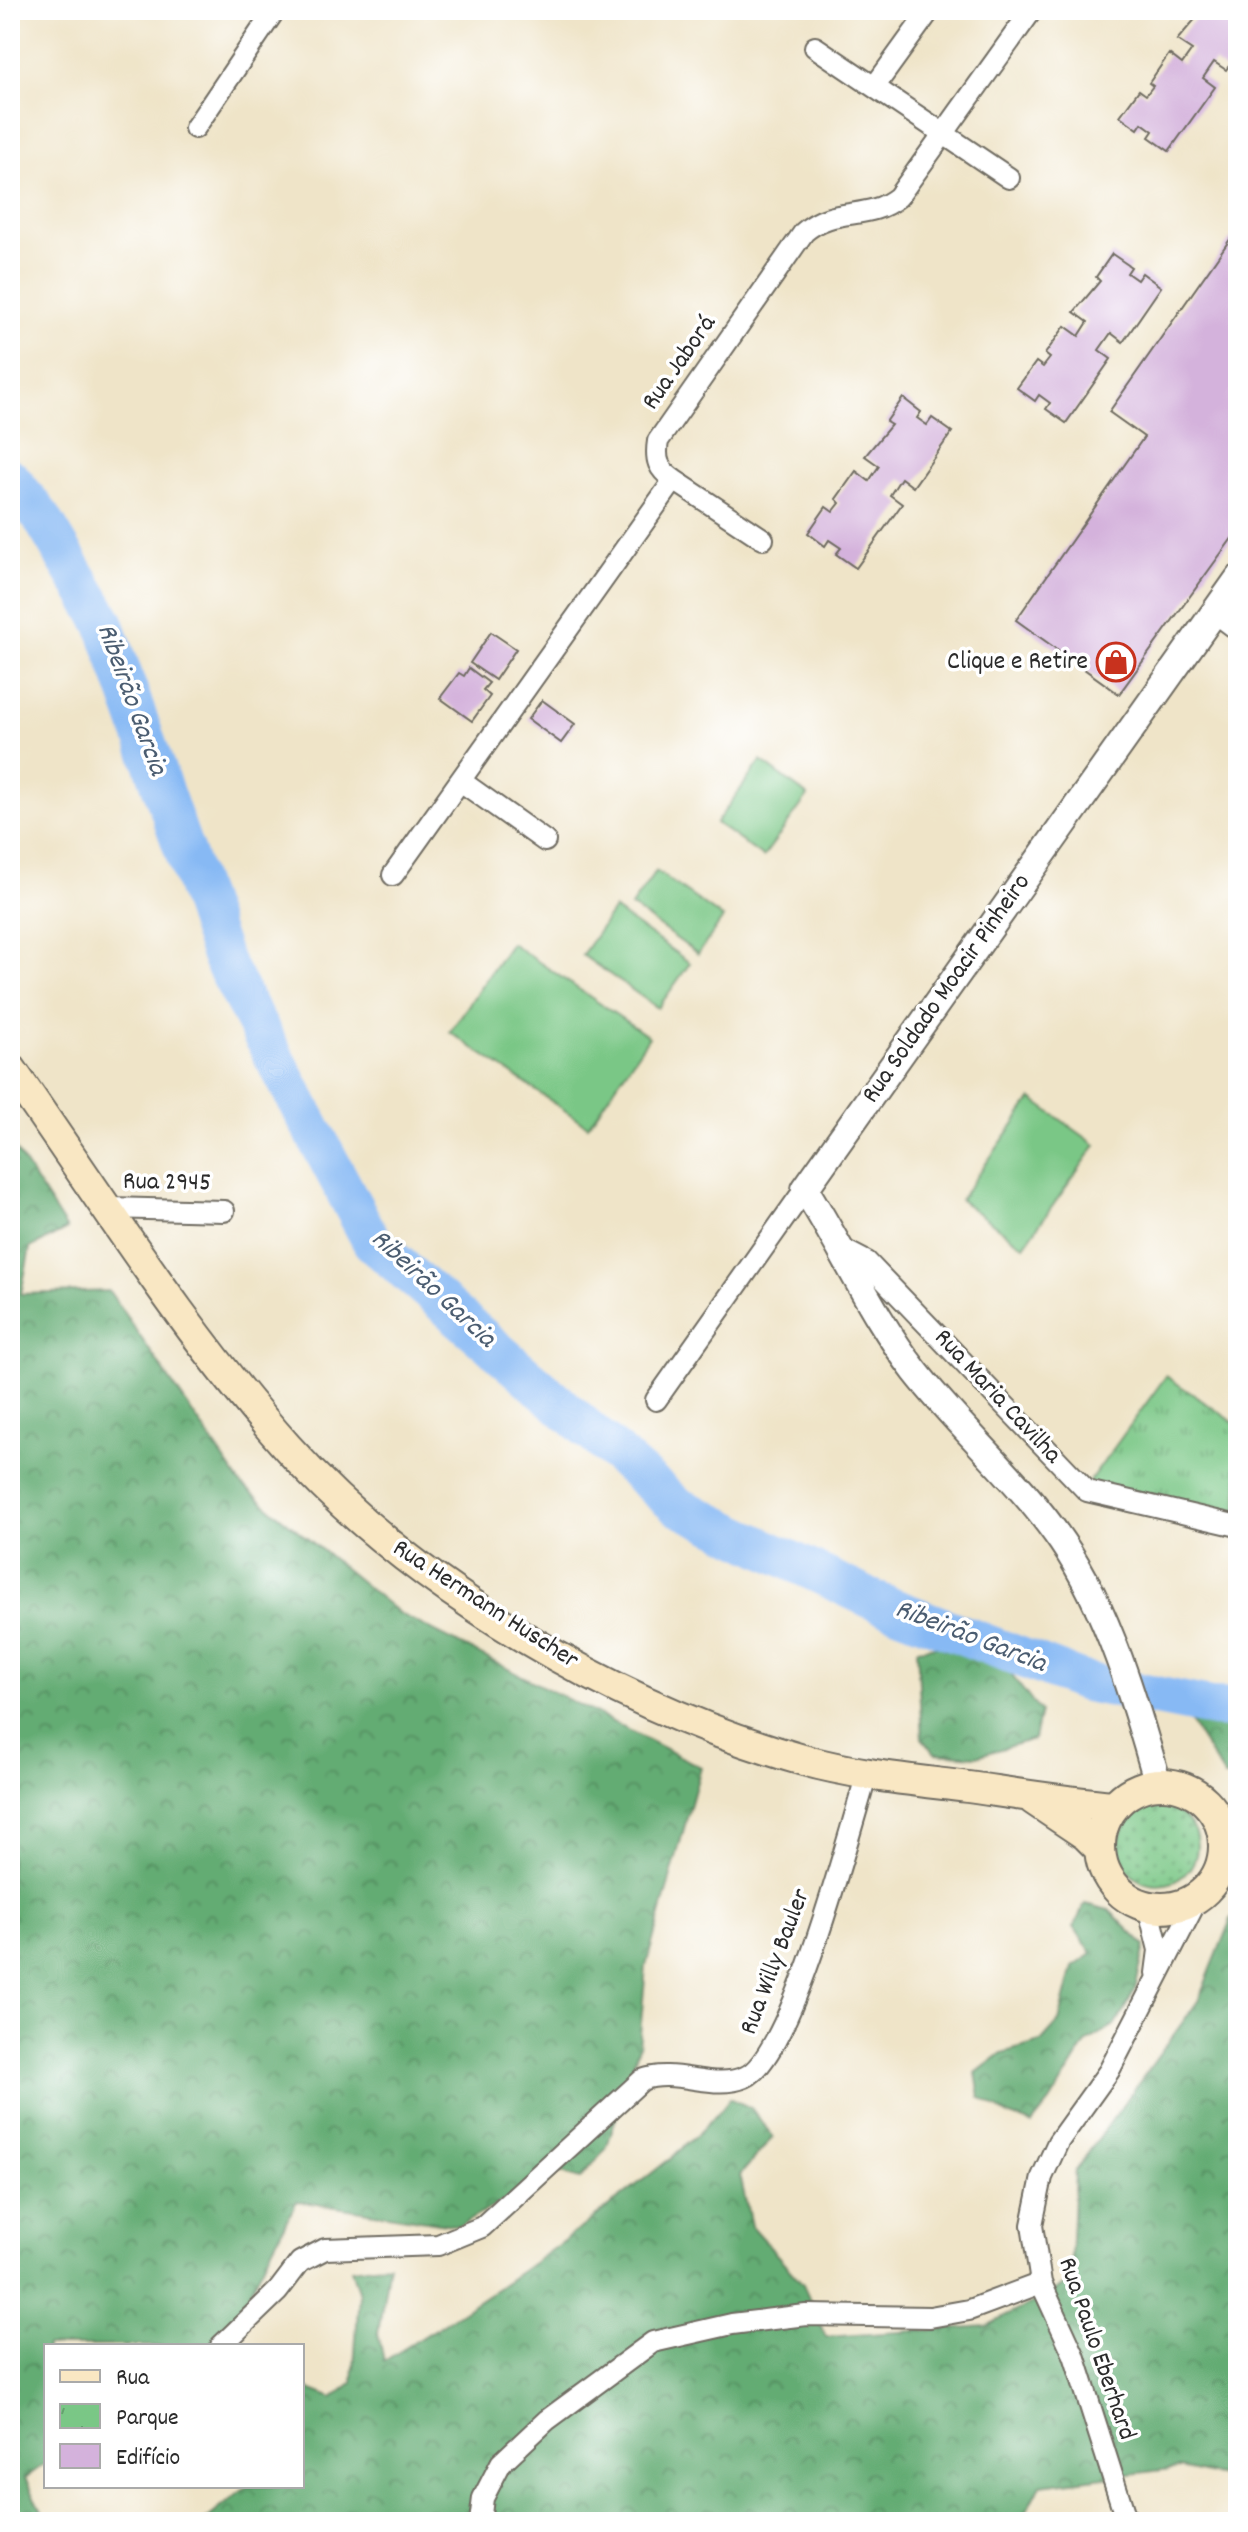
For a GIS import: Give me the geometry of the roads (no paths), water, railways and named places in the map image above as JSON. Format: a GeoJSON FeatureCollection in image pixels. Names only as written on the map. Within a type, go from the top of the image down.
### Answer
{"type":"FeatureCollection","features":[{"type":"Feature","properties":{"kind":"main road","name":"Rua Hermann Huscher"},"geometry":{"type":"LineString","coordinates":[[10,1068],[183,1319],[287,1447],[345,1506],[408,1560],[517,1631],[649,1701],[724,1736],[805,1761],[867,1774],[1114,1806]]}},
{"type":"Feature","properties":{"kind":"main road"},"geometry":{"type":"LineString","coordinates":[[1158,1784],[1192,1791],[1230,1832],[1220,1866],[1200,1894],[1175,1906],[1148,1906],[1123,1895],[1111,1882],[1100,1849],[1103,1826],[1114,1806],[1134,1790],[1158,1784]]}},
{"type":"Feature","properties":{"kind":"main road","name":"Rua Hermann Huscher"},"geometry":{"type":"LineString","coordinates":[[1025,1795],[1086,1835],[1100,1849]]}},
{"type":"Feature","properties":{"kind":"street"},"geometry":{"type":"LineString","coordinates":[[195,128],[275,10]]}},
{"type":"Feature","properties":{"kind":"street"},"geometry":{"type":"LineString","coordinates":[[875,86],[930,10]]}},
{"type":"Feature","properties":{"kind":"street","name":"Rua Jaborá"},"geometry":{"type":"LineString","coordinates":[[674,480],[660,470],[656,457],[658,441],[804,232],[818,220],[882,209],[898,197],[1032,10]]}},
{"type":"Feature","properties":{"kind":"street"},"geometry":{"type":"LineString","coordinates":[[815,47],[1009,178]]}},
{"type":"Feature","properties":{"kind":"street"},"geometry":{"type":"LineString","coordinates":[[393,875],[674,480],[763,539]]}},
{"type":"Feature","properties":{"kind":"street","name":"Rua Soldado Moacir Pinheiro"},"geometry":{"type":"LineString","coordinates":[[656,1400],[1238,579]]}},
{"type":"Feature","properties":{"kind":"street"},"geometry":{"type":"LineString","coordinates":[[1214,612],[1238,630]]}},
{"type":"Feature","properties":{"kind":"street"},"geometry":{"type":"LineString","coordinates":[[462,782],[545,841]]}},
{"type":"Feature","properties":{"kind":"street","name":"Rua Maria Cavilha"},"geometry":{"type":"LineString","coordinates":[[805,1189],[840,1248],[867,1262],[1087,1491],[1238,1526]]}},
{"type":"Feature","properties":{"kind":"street","name":"Rua 2945"},"geometry":{"type":"LineString","coordinates":[[109,1208],[224,1211]]}},
{"type":"Feature","properties":{"kind":"street"},"geometry":{"type":"LineString","coordinates":[[840,1248],[885,1327],[916,1372],[995,1458],[1060,1539],[1079,1568],[1100,1613],[1141,1726],[1158,1784]]}},
{"type":"Feature","properties":{"kind":"street","name":"Rua Willy Bauler"},"geometry":{"type":"LineString","coordinates":[[223,2344],[278,2291],[300,2262],[325,2249],[438,2245],[482,2227],[642,2080],[652,2076],[730,2080],[746,2077],[761,2065],[773,2049],[806,1970],[867,1774]]}},
{"type":"Feature","properties":{"kind":"street","name":"Rua Paulo Eberhard"},"geometry":{"type":"LineString","coordinates":[[1127,2522],[1074,2355],[1041,2283],[1032,2225],[1042,2177],[1058,2142],[1109,2071],[1200,1894]]}},
{"type":"Feature","properties":{"kind":"street","name":"Rua Paulo Eberhard"},"geometry":{"type":"LineString","coordinates":[[1148,1906],[1159,1950],[1156,1981]]}},
{"type":"Feature","properties":{"kind":"street"},"geometry":{"type":"LineString","coordinates":[[480,2522],[483,2498],[501,2463],[547,2420],[653,2342],[732,2324],[806,2315],[930,2317],[969,2310],[1041,2283]]}},
{"type":"Feature","properties":{"kind":"waterway","name":"Ribeirão Garcia"},"geometry":{"type":"LineString","coordinates":[[10,478],[42,518],[104,622],[222,959],[372,1242],[677,1506],[880,1603],[1085,1682],[1211,1707],[1238,1708]]}},
{"type":"Feature","properties":{"kind":"place","name":"Clique e Retire"},"geometry":{"type":"Point","coordinates":[1116,662]}}]}
